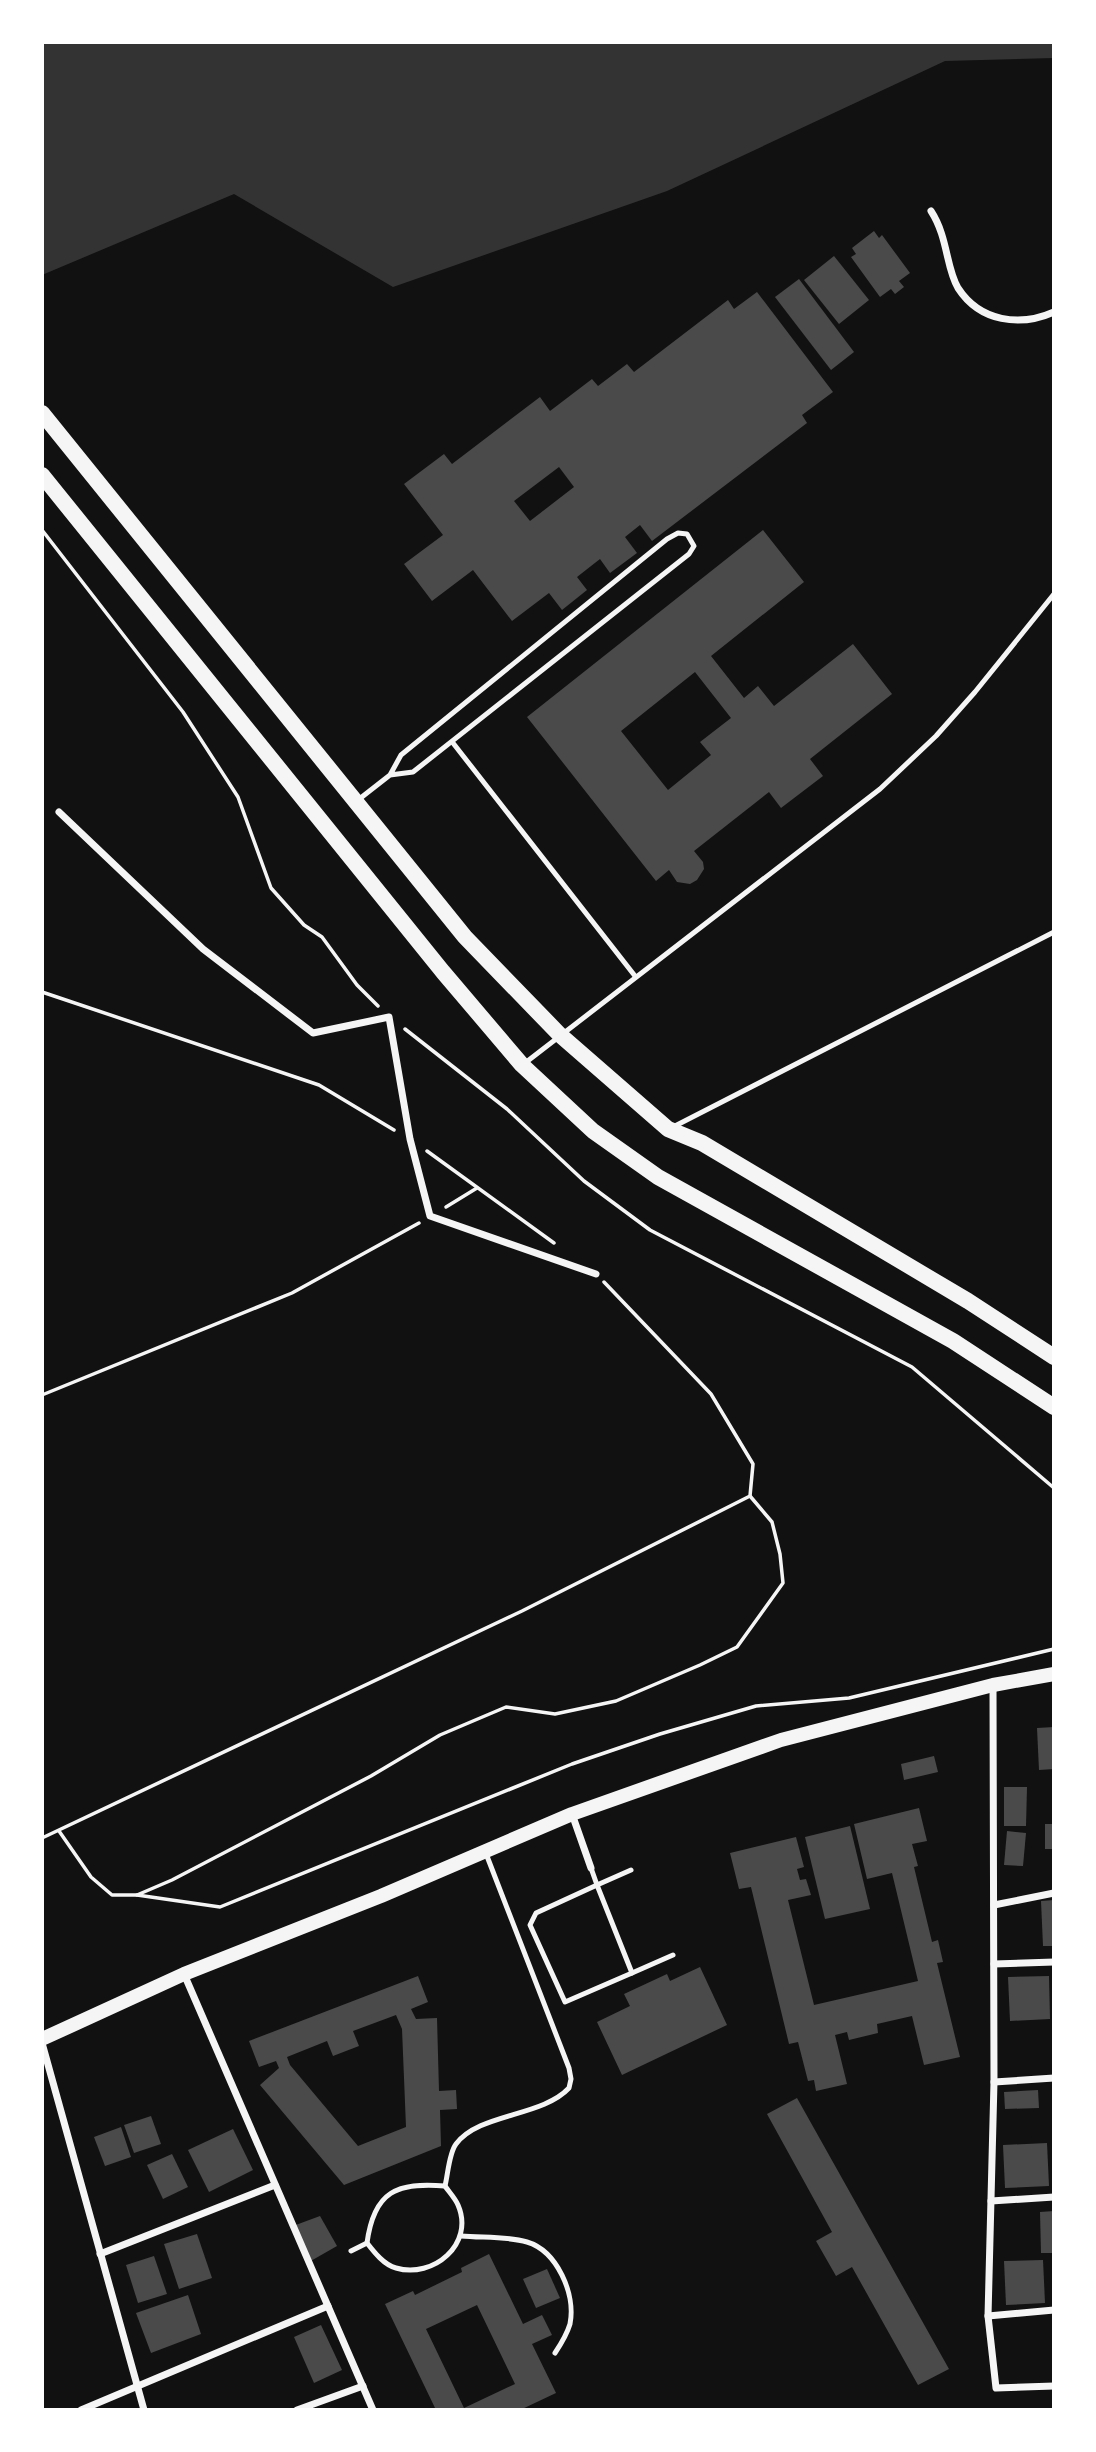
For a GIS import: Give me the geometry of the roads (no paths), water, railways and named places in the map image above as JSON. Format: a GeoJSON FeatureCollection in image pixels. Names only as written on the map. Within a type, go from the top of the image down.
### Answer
{"type":"FeatureCollection","features":[{"type":"Feature","properties":{"kind":"highway"},"geometry":{"type":"LineString","coordinates":[[42,413],[465,937],[559,1034],[668,1129],[714,1150],[968,1301],[1054,1357]]}},
{"type":"Feature","properties":{"kind":"highway"},"geometry":{"type":"LineString","coordinates":[[42,475],[522,1065],[593,1130],[658,1177],[953,1342],[1054,1407]]}},
{"type":"Feature","properties":{"kind":"main road"},"geometry":{"type":"LineString","coordinates":[[42,2041],[184,1973],[572,1814],[782,1740],[993,1685],[1054,1674]]}},
{"type":"Feature","properties":{"kind":"street"},"geometry":{"type":"LineString","coordinates":[[931,211],[941,227],[958,288],[991,318],[1034,321],[1054,312]]}},
{"type":"Feature","properties":{"kind":"street"},"geometry":{"type":"LineString","coordinates":[[58,812],[203,949],[313,1033],[389,1017],[410,1139],[430,1216],[596,1273]]}},
{"type":"Feature","properties":{"kind":"street"},"geometry":{"type":"LineString","coordinates":[[993,1685],[994,2082],[988,2316],[996,2388],[1054,2386]]}},
{"type":"Feature","properties":{"kind":"street"},"geometry":{"type":"LineString","coordinates":[[572,1814],[591,1868]]}},
{"type":"Feature","properties":{"kind":"street"},"geometry":{"type":"LineString","coordinates":[[993,1905],[1054,1893]]}},
{"type":"Feature","properties":{"kind":"street"},"geometry":{"type":"LineString","coordinates":[[994,1964],[1054,1962]]}},
{"type":"Feature","properties":{"kind":"street"},"geometry":{"type":"LineString","coordinates":[[184,1973],[373,2410]]}},
{"type":"Feature","properties":{"kind":"street"},"geometry":{"type":"LineString","coordinates":[[42,2041],[144,2410]]}},
{"type":"Feature","properties":{"kind":"street"},"geometry":{"type":"LineString","coordinates":[[994,2082],[1054,2078]]}},
{"type":"Feature","properties":{"kind":"street"},"geometry":{"type":"LineString","coordinates":[[100,2254],[275,2185]]}},
{"type":"Feature","properties":{"kind":"street"},"geometry":{"type":"LineString","coordinates":[[991,2202],[1054,2197]]}},
{"type":"Feature","properties":{"kind":"street"},"geometry":{"type":"LineString","coordinates":[[81,2410],[328,2306]]}},
{"type":"Feature","properties":{"kind":"street"},"geometry":{"type":"LineString","coordinates":[[988,2316],[1054,2311]]}},
{"type":"Feature","properties":{"kind":"street"},"geometry":{"type":"LineString","coordinates":[[297,2410],[363,2386]]}},
{"type":"Feature","properties":{"kind":"lane"},"geometry":{"type":"LineString","coordinates":[[355,802],[390,775],[401,755],[667,539],[678,533],[687,534],[694,547],[689,554],[453,743],[413,772],[390,775]]}},
{"type":"Feature","properties":{"kind":"lane"},"geometry":{"type":"LineString","coordinates":[[522,1065],[880,789],[936,736],[1054,594]]}},
{"type":"Feature","properties":{"kind":"lane"},"geometry":{"type":"LineString","coordinates":[[453,743],[635,976]]}},
{"type":"Feature","properties":{"kind":"lane"},"geometry":{"type":"LineString","coordinates":[[668,1129],[1054,932]]}},
{"type":"Feature","properties":{"kind":"lane"},"geometry":{"type":"LineString","coordinates":[[367,2243],[377,2256],[395,2268],[425,2269],[448,2256],[461,2236],[459,2206],[445,2186],[454,2146],[467,2132],[553,2100],[569,2088],[571,2079],[485,1851]]}},
{"type":"Feature","properties":{"kind":"lane"},"geometry":{"type":"LineString","coordinates":[[591,1868],[632,1973]]}},
{"type":"Feature","properties":{"kind":"lane"},"geometry":{"type":"LineString","coordinates":[[631,1870],[536,1913],[530,1925],[565,2002],[673,1955]]}},
{"type":"Feature","properties":{"kind":"lane"},"geometry":{"type":"LineString","coordinates":[[351,2251],[367,2243],[377,2206],[395,2192],[413,2184],[445,2186]]}},
{"type":"Feature","properties":{"kind":"lane"},"geometry":{"type":"LineString","coordinates":[[461,2236],[528,2242],[548,2254],[561,2273],[569,2295],[570,2322],[555,2353]]}}]}
